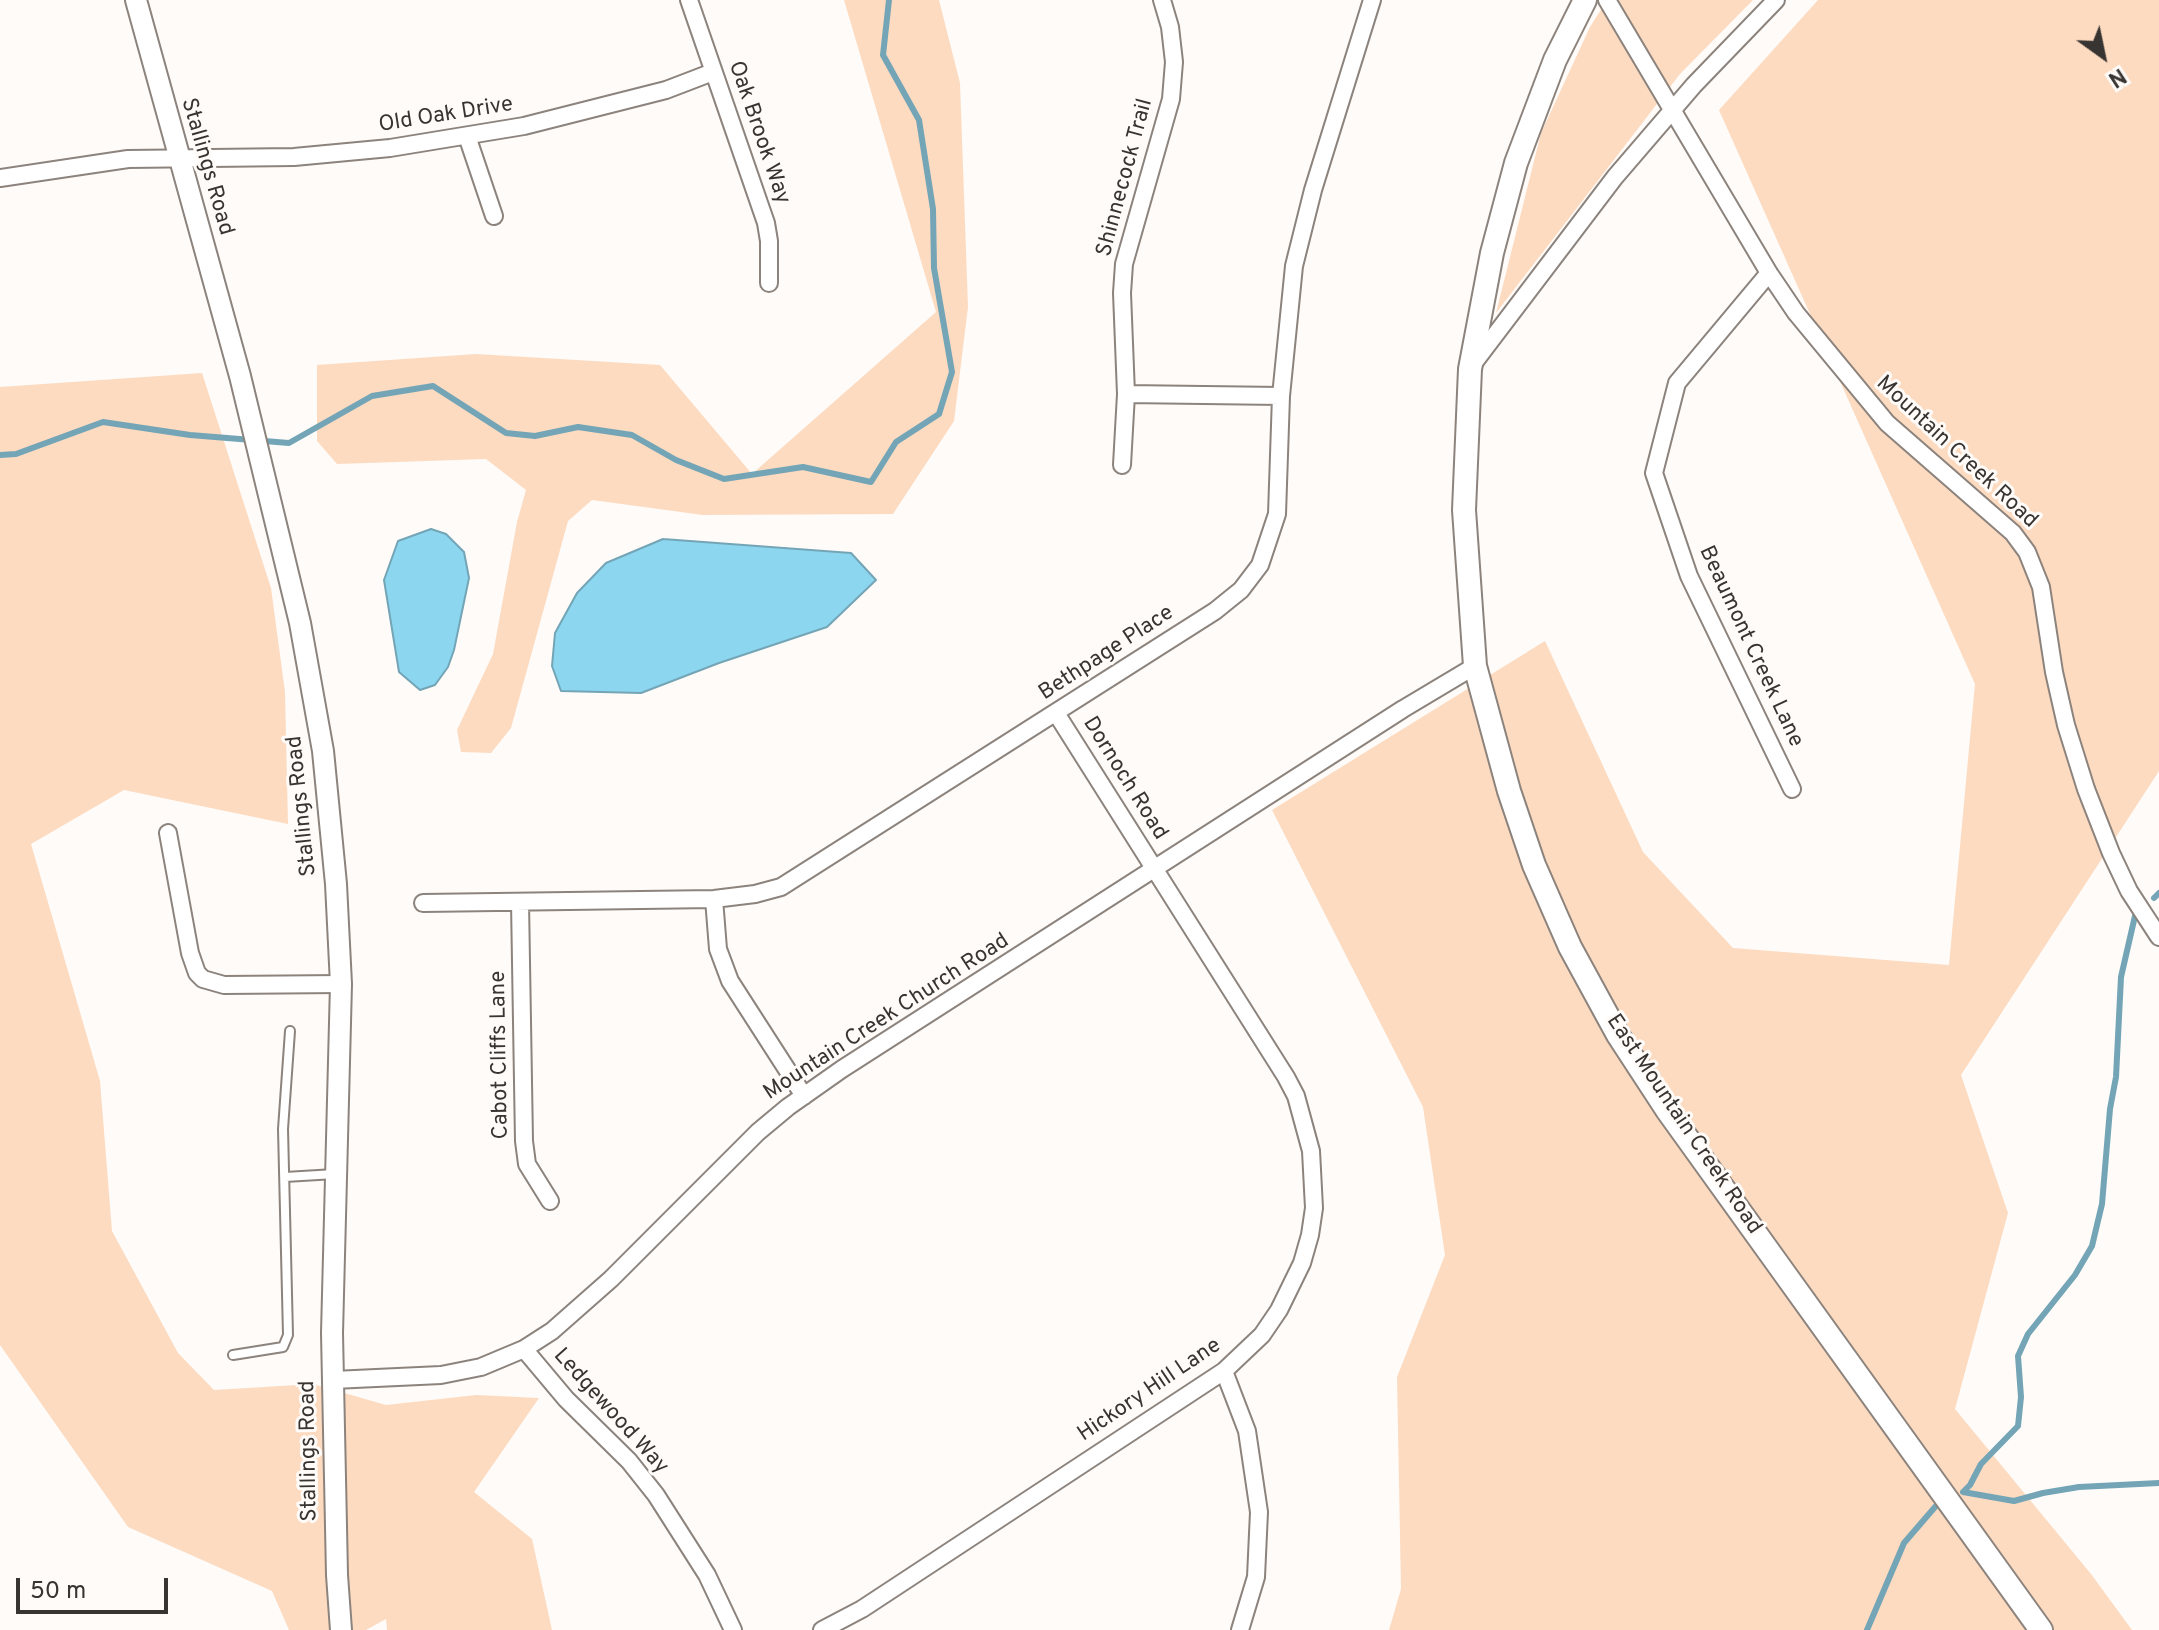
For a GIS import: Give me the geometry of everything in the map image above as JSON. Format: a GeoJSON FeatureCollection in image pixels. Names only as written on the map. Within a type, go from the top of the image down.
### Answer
{"type":"FeatureCollection","features":[{"type":"Feature","properties":{"kind":"main road","name":"East Mountain Creek Road"},"geometry":{"type":"LineString","coordinates":[[1585,0],[1555,60],[1516,163],[1492,253],[1470,369],[1464,510],[1475,666],[1509,791],[1534,865],[1570,947],[1618,1035],[1667,1110],[2041,1630]]}},
{"type":"Feature","properties":{"kind":"street","name":"Stallings Road"},"geometry":{"type":"LineString","coordinates":[[136,0],[240,376],[300,623],[323,751],[336,884],[341,984],[333,1380],[341,1630]]}},
{"type":"Feature","properties":{"kind":"street","name":"Oak Brook Way"},"geometry":{"type":"LineString","coordinates":[[689,0],[766,223],[769,283]]}},
{"type":"Feature","properties":{"kind":"street","name":"Shinnecock Trail"},"geometry":{"type":"LineString","coordinates":[[1122,465],[1126,394],[1122,293],[1124,264],[1171,99],[1174,62],[1170,27],[1162,0]]}},
{"type":"Feature","properties":{"kind":"street","name":"Bethpage Place"},"geometry":{"type":"LineString","coordinates":[[423,903],[714,899],[781,887],[1215,611],[1241,590],[1260,565],[1277,514],[1281,396],[1294,266],[1372,0]]}},
{"type":"Feature","properties":{"kind":"street","name":"Mountain Creek Road"},"geometry":{"type":"LineString","coordinates":[[1607,0],[1769,273],[1826,352],[1887,423],[2013,533],[2027,552],[2041,587],[2054,672],[2066,725],[2086,789],[2123,878],[2159,937]]}},
{"type":"Feature","properties":{"kind":"street"},"geometry":{"type":"LineString","coordinates":[[1470,369],[1615,177],[1694,85],[1776,0]]}},
{"type":"Feature","properties":{"kind":"street","name":"Old Oak Drive"},"geometry":{"type":"LineString","coordinates":[[0,178],[128,159],[294,157],[390,148],[524,126],[666,90],[713,72]]}},
{"type":"Feature","properties":{"kind":"street"},"geometry":{"type":"LineString","coordinates":[[467,136],[494,216]]}},
{"type":"Feature","properties":{"kind":"street","name":"Beaumont Creek Lane"},"geometry":{"type":"LineString","coordinates":[[1769,273],[1677,383],[1654,473],[1689,576],[1792,789]]}},
{"type":"Feature","properties":{"kind":"street"},"geometry":{"type":"LineString","coordinates":[[1126,394],[1281,396]]}},
{"type":"Feature","properties":{"kind":"street","name":"Mountain Creek Church Road"},"geometry":{"type":"LineString","coordinates":[[333,1380],[441,1375],[481,1367],[524,1349],[552,1331],[611,1279],[758,1132],[804,1096],[1403,709],[1475,666]]}},
{"type":"Feature","properties":{"kind":"street","name":"Dornoch Road"},"geometry":{"type":"LineString","coordinates":[[1056,713],[1156,869]]}},
{"type":"Feature","properties":{"kind":"street"},"geometry":{"type":"LineString","coordinates":[[168,833],[190,953],[197,973],[203,979],[224,985],[341,984]]}},
{"type":"Feature","properties":{"kind":"street","name":"Hickory Hill Lane"},"geometry":{"type":"LineString","coordinates":[[822,1630],[862,1609],[1224,1371],[1262,1335],[1292,1288],[1302,1263],[1314,1208],[1311,1151],[1296,1096],[1156,869]]}},
{"type":"Feature","properties":{"kind":"street"},"geometry":{"type":"LineString","coordinates":[[714,899],[718,949],[727,973],[743,1004],[804,1096]]}},
{"type":"Feature","properties":{"kind":"street","name":"Cabot Cliffs Lane"},"geometry":{"type":"LineString","coordinates":[[520,902],[524,1141],[527,1164],[550,1201]]}},
{"type":"Feature","properties":{"kind":"street","name":"Ledgewood Way"},"geometry":{"type":"LineString","coordinates":[[524,1349],[566,1399],[629,1461],[656,1495],[707,1575],[733,1630]]}},
{"type":"Feature","properties":{"kind":"street"},"geometry":{"type":"LineString","coordinates":[[1224,1371],[1247,1431],[1259,1512],[1256,1577],[1240,1630]]}},
{"type":"Feature","properties":{"kind":"lane"},"geometry":{"type":"LineString","coordinates":[[233,1355],[283,1347],[288,1335],[283,1129],[290,1031]]}},
{"type":"Feature","properties":{"kind":"lane"},"geometry":{"type":"LineString","coordinates":[[285,1177],[336,1174]]}},
{"type":"Feature","properties":{"kind":"shaded area"},"geometry":{"type":"Polygon","coordinates":[[[844,0],[939,0],[960,83],[968,307],[954,421],[893,514],[703,515],[592,500],[568,521],[511,728],[491,753],[461,752],[457,730],[493,654],[517,522],[526,490],[486,459],[337,464],[317,441],[317,365],[476,354],[660,365],[752,474],[936,312],[844,0]]]}},
{"type":"Feature","properties":{"kind":"shaded area"},"geometry":{"type":"Polygon","coordinates":[[[1607,0],[1753,0],[1680,74],[1496,313],[1541,133],[1590,27],[1607,0]]]}},
{"type":"Feature","properties":{"kind":"shaded area"},"geometry":{"type":"Polygon","coordinates":[[[1818,0],[2159,0],[2159,771],[1961,1075],[2008,1213],[1955,1409],[2091,1574],[2132,1630],[1389,1630],[1401,1589],[1397,1377],[1445,1255],[1423,1107],[1272,810],[1545,641],[1643,852],[1733,948],[1949,965],[1975,684],[1719,110],[1818,0]]]}},
{"type":"Feature","properties":{"kind":"shaded area"},"geometry":{"type":"Polygon","coordinates":[[[202,373],[271,588],[285,692],[288,824],[124,790],[31,844],[100,1081],[112,1231],[178,1353],[214,1390],[313,1384],[386,1405],[476,1395],[539,1398],[474,1492],[532,1539],[552,1630],[387,1630],[386,1619],[366,1630],[289,1630],[272,1591],[128,1527],[0,1345],[0,387],[202,373]]]}},
{"type":"Feature","properties":{"kind":"water"},"geometry":{"type":"Polygon","coordinates":[[[431,529],[446,534],[464,552],[469,578],[448,667],[435,685],[420,690],[399,672],[384,580],[398,541],[431,529]]]}},
{"type":"Feature","properties":{"kind":"water"},"geometry":{"type":"Polygon","coordinates":[[[663,539],[851,553],[876,580],[827,627],[641,693],[561,691],[552,666],[555,633],[577,593],[606,563],[663,539]]]}},
{"type":"Feature","properties":{"kind":"waterway"},"geometry":{"type":"LineString","coordinates":[[0,455],[16,454],[103,422],[190,435],[289,443],[372,396],[433,386],[506,433],[535,436],[578,427],[632,435],[676,460],[724,479],[803,467],[871,482],[896,442],[939,414],[952,372],[934,268],[933,209],[919,120],[883,55],[889,0]]}},
{"type":"Feature","properties":{"kind":"waterway"},"geometry":{"type":"LineString","coordinates":[[2154,898],[2159,893]]}},
{"type":"Feature","properties":{"kind":"waterway"},"geometry":{"type":"LineString","coordinates":[[1963,1492],[1981,1464],[2018,1426],[2021,1397],[2018,1356],[2028,1334],[2075,1275],[2092,1246],[2102,1204],[2110,1109],[2116,1077],[2121,977],[2135,916]]}},
{"type":"Feature","properties":{"kind":"waterway"},"geometry":{"type":"LineString","coordinates":[[1963,1492],[2014,1501],[2079,1487],[2159,1483]]}},
{"type":"Feature","properties":{"kind":"waterway"},"geometry":{"type":"LineString","coordinates":[[1867,1630],[1904,1543],[1935,1507]]}}]}
